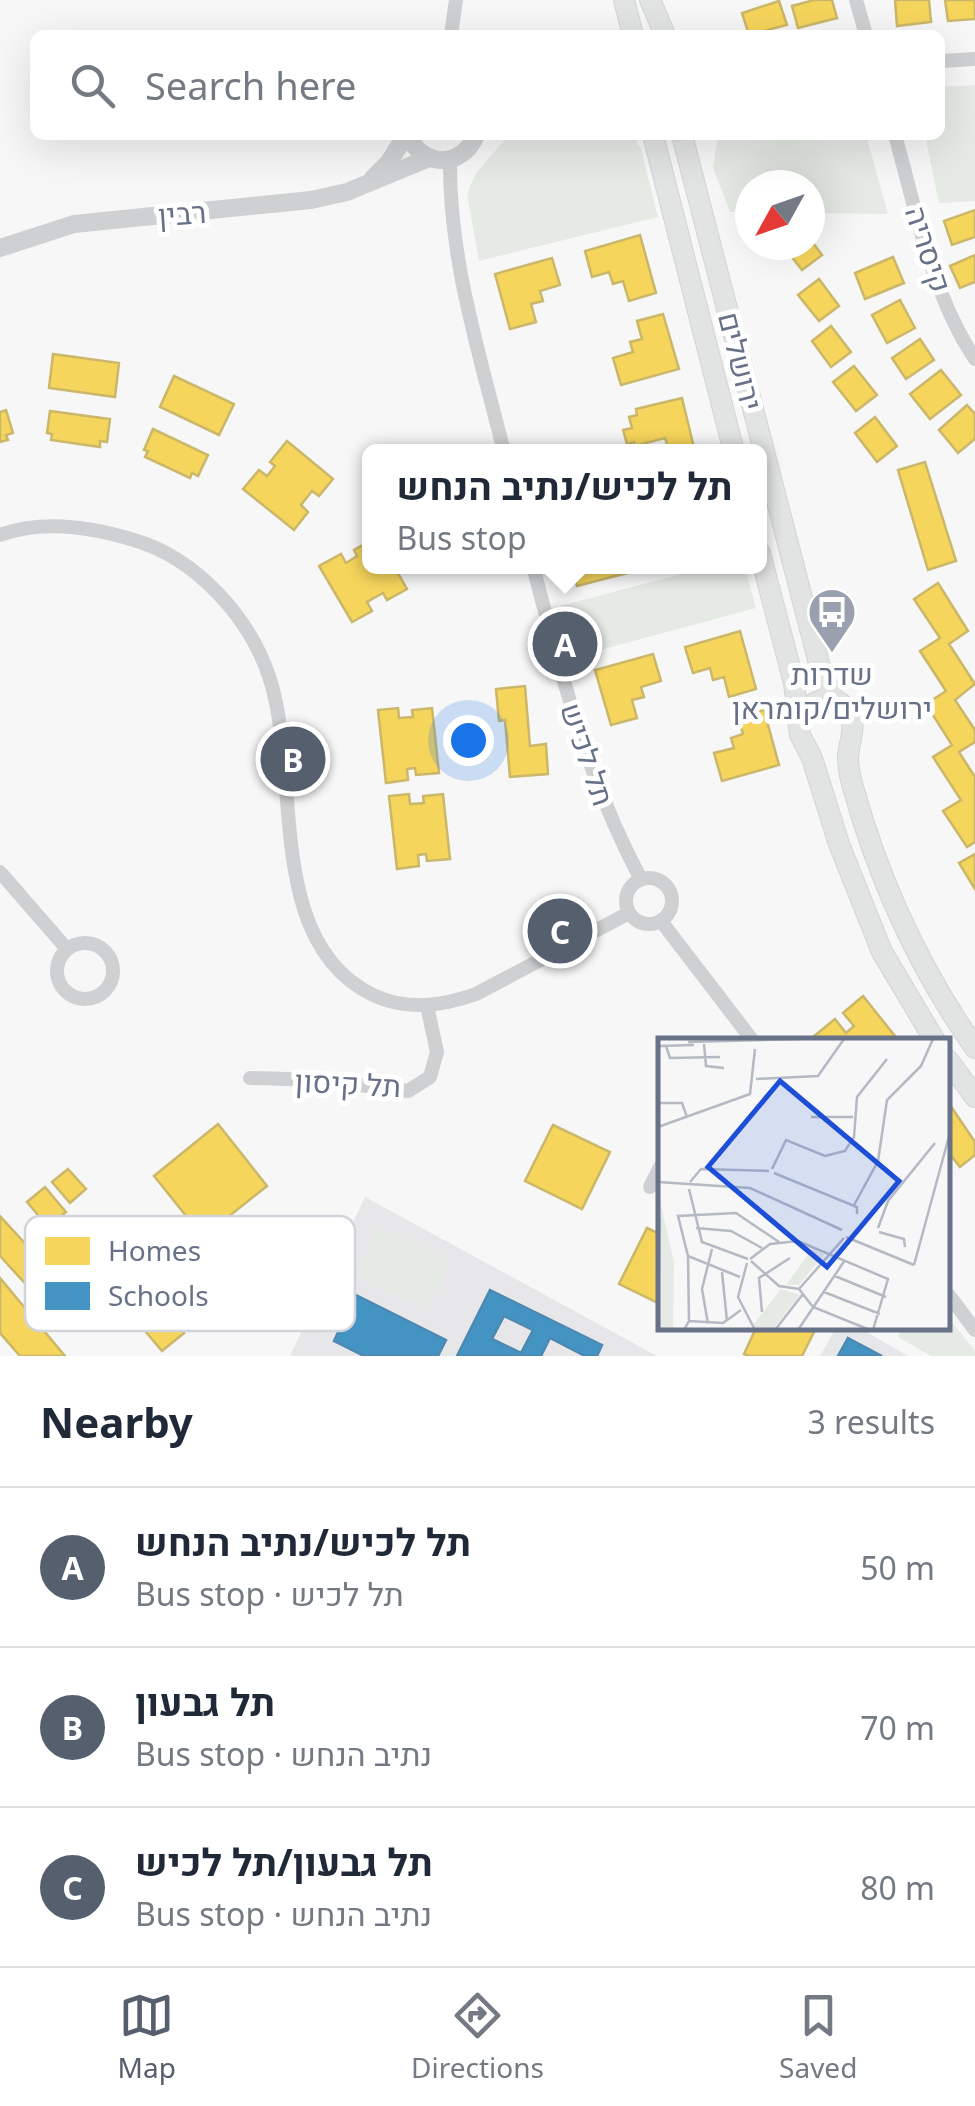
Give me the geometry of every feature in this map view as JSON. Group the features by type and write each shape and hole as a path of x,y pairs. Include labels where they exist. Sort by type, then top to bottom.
{"main road":[{"path":"624,0 632,30"},
{"path":"650,0 663,30"},
{"name":"ירושלים","path":"654,140 732,444"},
{"name":"ירושלים","path":"683,140 762,444"},
{"name":"ירושלים","path":"767,463 822,675 836,701"},
{"path":"765,574 800,717 800,735 819,778 839,844 882,952 932,1038"},
{"path":"800,717 812,703 826,699 836,701 850,714 853,729 849,773 866,835 908,940 975,1048"},
{"path":"804,743 820,753 830,753 850,738"},
{"path":"950,1063 975,1098"}],"street":[{"path":"452,30 456,0"},
{"path":"856,0 865,30"},
{"path":"945,62 975,60"},
{"path":"365,185 390,162 404,140"},
{"path":"410,140 428,158 450,160 465,152 474,140"},
{"name":"קיסריה","path":"896,140 938,285 962,340 975,359"},
{"name":"רבין","path":"0,248 74,224 297,202 365,185 428,158"},
{"path":"450,160 452,221 460,277 502,444"},
{"path":"0,534 52,526 98,529 142,542 182,564 218,594 248,631 268,676 280,728 300,901 322,952 358,988 403,1004 428,1006 476,994 629,912"},
{"name":"תל לכיש","path":"535,574 586,754 640,879"},
{"path":"0,872 66,949"},
{"path":"655,878 669,889 672,906 661,921 644,924 629,912 626,895 640,879 655,878"},
{"path":"661,921 751,1038"},
{"path":"88,942 107,952 114,973 104,993 82,999 63,989 56,968 66,949 88,942"},
{"name":"תל קיסון","path":"250,1078 319,1080 408,1091 430,1077 437,1052 428,1006"},
{"path":"650,1186 658,1172"},
{"path":"950,1297 975,1330"}],"shaded area":[{"path":"975,85 975,201 939,203 926,140 945,140 945,87"},
{"path":"505,140 636,140 658,217 479,261 467,194 476,173"},
{"path":"718,140 867,140 888,214 825,213 825,170 735,170 735,212 730,212 713,168"},
{"path":"681,574 747,574 756,608 574,657 560,606"},
{"path":"365,1197 657,1356 290,1356 302,1331 355,1331 355,1218"},
{"path":"378,1227 449,1259 427,1309 356,1276"},
{"path":"950,1320 975,1356 931,1356 898,1337 901,1331 950,1331"},
{"path":"834,1331 864,1331 908,1356 820,1356"}],"building: Homes":[{"path":"832,0 837,18 798,28 792,6"},
{"path":"895,0 929,0 931,22 897,26"},
{"path":"945,0 975,0 975,19 948,21"},
{"path":"779,1 787,25 747,30 742,13"},
{"path":"975,210 975,237 952,245 944,221"},
{"path":"640,235 656,293 629,301 623,281 613,284 609,272 592,277 585,251"},
{"path":"975,255 975,282 960,288 950,266"},
{"path":"893,257 904,283 865,299 855,273"},
{"path":"552,258 560,285 540,291 543,301 531,304 536,322 510,329 495,274"},
{"path":"794,260 815,260 802,270"},
{"path":"819,279 839,306 819,321 798,295"},
{"path":"900,300 915,328 887,343 872,315"},
{"path":"663,314 679,369 621,385 613,358 633,352 630,342 642,339 637,321"},
{"path":"831,326 851,352 831,367 812,341"},
{"path":"920,339 934,360 906,379 892,358"},
{"path":"53,354 119,363 115,397 49,388"},
{"path":"854,366 877,395 856,411 833,382"},
{"path":"941,370 961,395 930,419 910,394"},
{"path":"174,376 234,404 219,435 160,407"},
{"path":"682,398 693,444 667,444 665,438 627,444 623,430 632,428 629,417 637,415 636,409"},
{"path":"967,405 975,414 975,439 958,453 939,430"},
{"path":"6,410 13,433 0,442 0,412"},
{"path":"50,411 110,419 107,442 100,441 100,447 51,440 52,434 47,433"},
{"path":"875,417 897,446 877,462 855,433"},
{"path":"153,429 208,455 198,476 192,473 190,478 145,457"},
{"path":"287,441 333,479 319,496 312,491 301,505 308,512 294,530 243,489 259,470 267,476 275,466 270,462"},
{"path":"925,462 956,561 928,570 898,470"},
{"path":"362,546 362,574 399,574 407,589 387,600 383,593 367,602 372,611 352,622 319,566 341,554 346,563 357,556 354,550"},
{"path":"574,574 623,574 577,586"},
{"path":"938,583 968,631 949,644 975,684 955,700 975,730 975,742 959,752 975,777 975,842 967,847 943,811 961,800 933,757 952,745 926,704 946,691 920,651 940,638 914,599"},
{"path":"740,631 756,689 729,697 724,677 713,680 710,668 693,673 685,647"},
{"path":"653,654 661,681 641,687 644,697 632,700 637,718 611,725 595,670"},
{"path":"525,686 530,746 546,744 548,774 510,777 505,720 499,721 496,689"},
{"path":"398,708 399,718 413,717 412,710 432,708 439,773 416,775 415,768 407,769 408,780 386,783 378,710"},
{"path":"764,710 779,765 722,781 714,753 734,748 731,738 743,734 738,717"},
{"path":"409,794 410,804 424,803 423,796 443,794 450,859 427,861 426,854 418,855 419,866 397,869 389,796"},
{"path":"975,854 975,889 959,863"},
{"path":"863,996 897,1038 814,1038 835,1019 846,1033 854,1026 843,1013"},
{"path":"950,1105 975,1142 975,1155 960,1167 950,1154"},
{"path":"218,1124 267,1186 229,1216 186,1216 154,1176"},
{"path":"553,1125 610,1152 582,1209 525,1181"},
{"path":"68,1169 86,1189 70,1203 52,1182"},
{"path":"45,1187 66,1212 61,1216 39,1216 27,1202"},
{"path":"0,1216 25,1243 25,1283 0,1256"},
{"path":"647,1228 658,1233 658,1303 619,1284"},
{"path":"0,1278 25,1308 25,1331 44,1331 65,1356 20,1356 0,1333"},
{"path":"145,1331 182,1331 184,1333 162,1351"},
{"path":"755,1331 814,1331 802,1356 744,1354"}],"building: Schools":[{"path":"490,1290 602,1345 597,1356 585,1356 550,1338 541,1356 457,1356","holes":["504,1316 533,1330 521,1353 492,1339"]},
{"path":"355,1297 446,1340 438,1356 364,1356 334,1341 339,1331 355,1331"},
{"path":"848,1338 882,1356 838,1356"}],"place":[{"name":"תל לכיש/נתיב הנחש","path":"565,644"},
{"name":"שדרות ירושלים/קומראן","path":"832,654"},
{"name":"תל גבעון","path":"293,759"},
{"name":"תל גבעון/תל לכיש","path":"560,931"}]}
